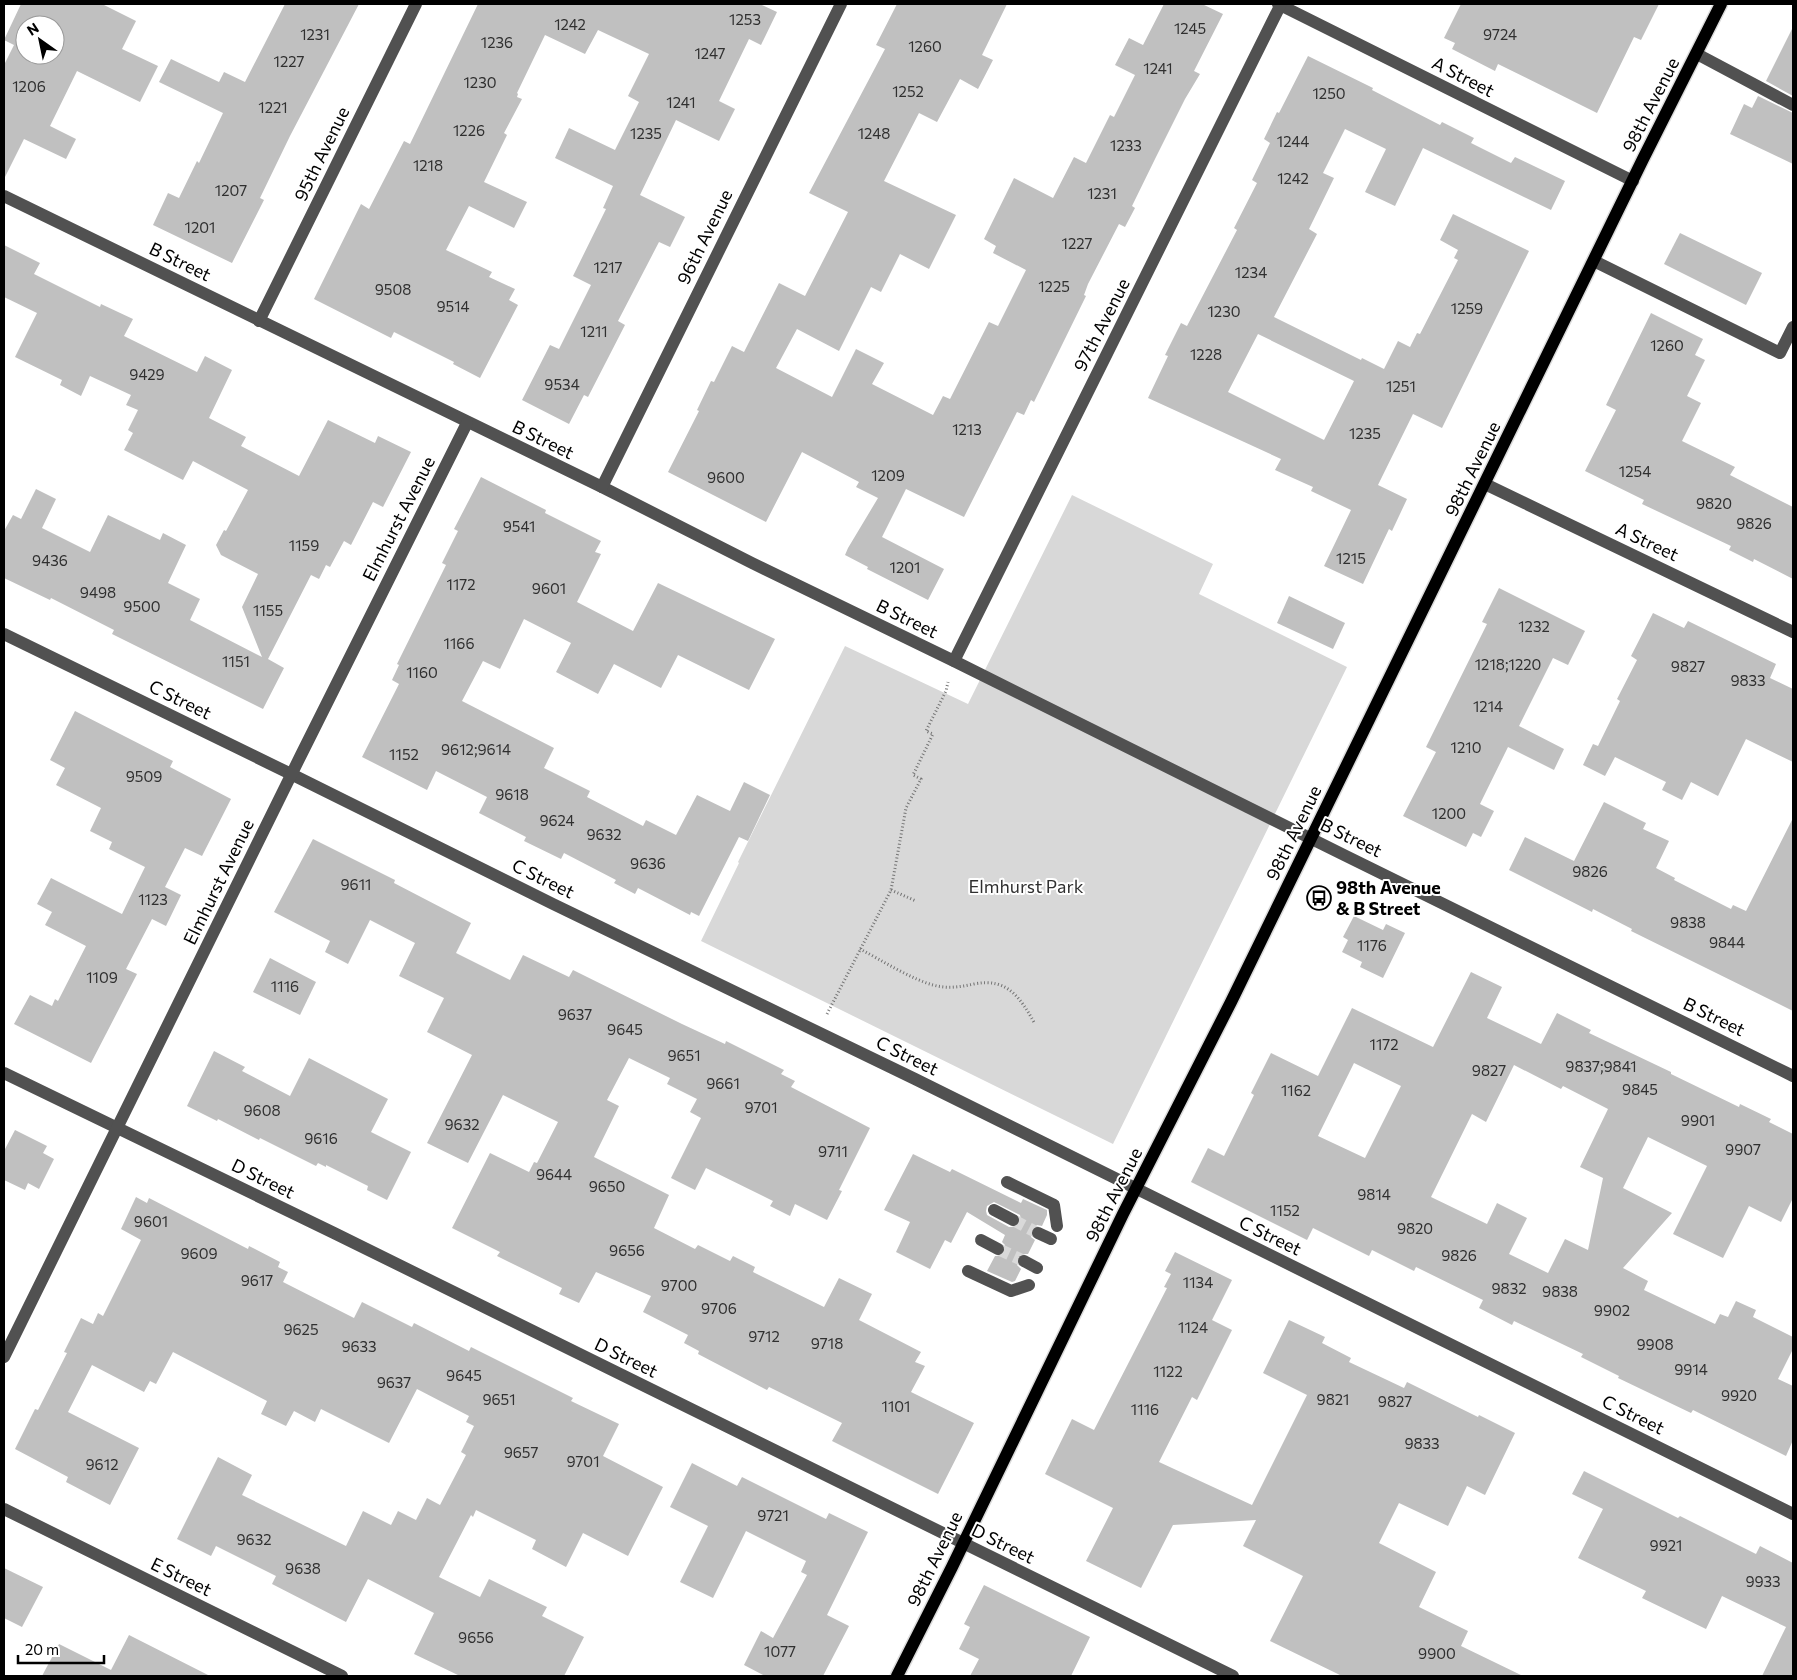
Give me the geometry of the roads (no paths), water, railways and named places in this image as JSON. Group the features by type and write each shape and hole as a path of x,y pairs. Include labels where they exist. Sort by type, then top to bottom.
{"main road":[{"name":"98th Avenue","path":"897,1676 1721,4"}],"street":[{"name":"95th Avenue","path":"259,321 416,4"},
{"name":"96th Avenue","path":"602,487 841,4"},
{"name":"A Street","path":"1280,4 1633,181"},
{"name":"97th Avenue","path":"954,661 1280,4"},
{"path":"1697,54 1793,105"},
{"name":"B Street","path":"4,196 467,423 602,487 752,563 1793,1076"},
{"path":"1594,261 1780,353 1793,327"},
{"name":"Elmhurst Avenue","path":"4,1357 116,1127 467,423"},
{"name":"A Street","path":"1485,484 1793,632"},
{"name":"C Street","path":"4,634 817,1032 1793,1514"},
{"name":"D Street","path":"4,1073 1233,1676"},
{"path":"1006,1182 1054,1205 1057,1226"},
{"path":"994,1210 1013,1220"},
{"path":"1038,1233 1051,1238"},
{"path":"981,1240 998,1249"},
{"path":"1024,1262 1037,1268"},
{"path":"968,1270 1011,1291 1029,1285"},
{"name":"E Street","path":"4,1509 342,1676"}],"tunnel":[{"path":"1013,1220 1038,1233"},
{"path":"998,1249 1024,1261"}],"place":[{"name":"98th Avenue & B Street","path":"1319,898"}],"park label":[{"name":"Elmhurst Park","path":"1026,887"}]}
